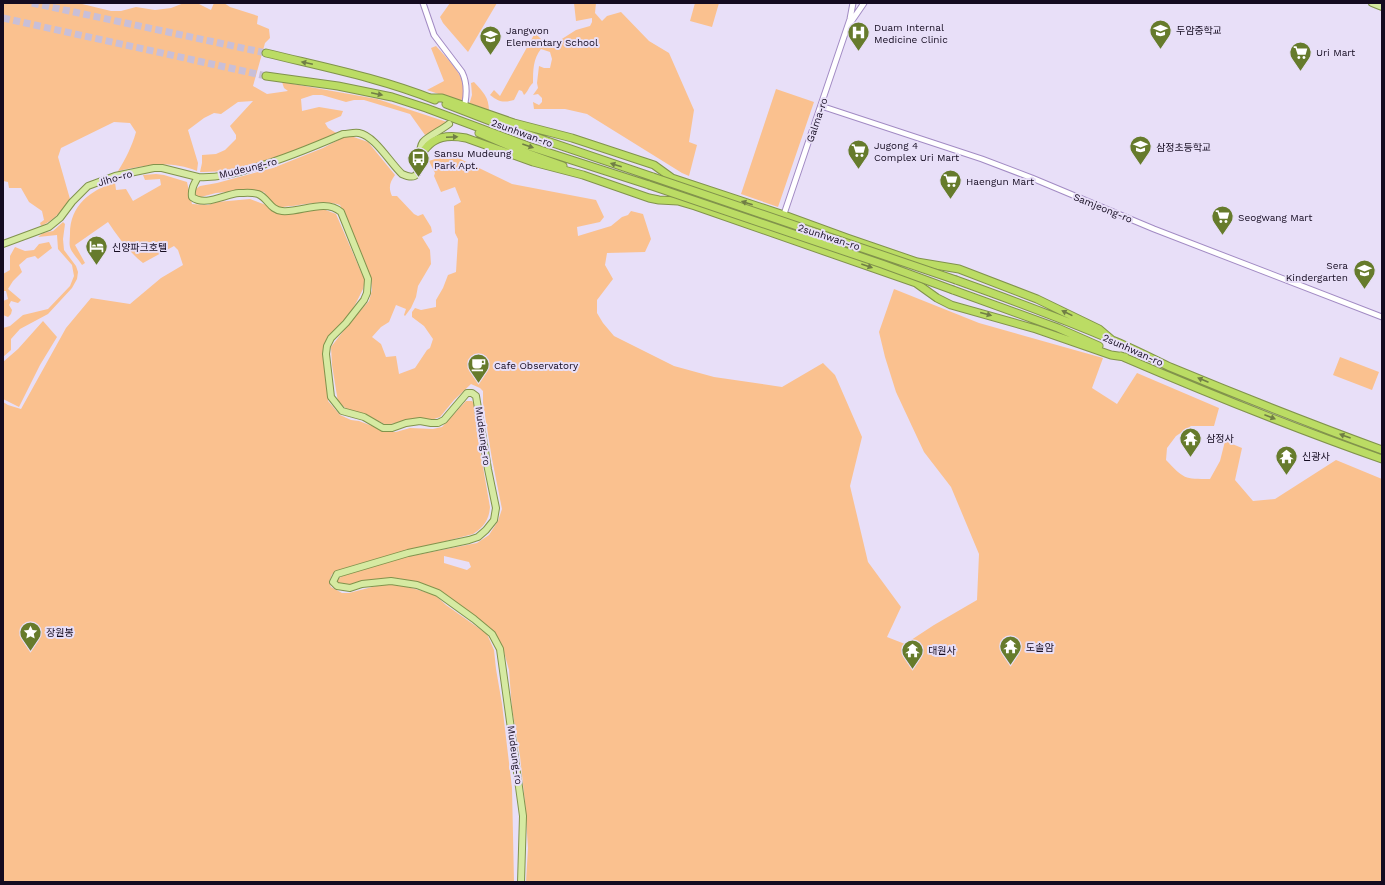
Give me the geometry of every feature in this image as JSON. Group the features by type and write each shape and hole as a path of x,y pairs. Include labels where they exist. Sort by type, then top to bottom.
{"highway":[{"name":"2sunhwan-ro","path":"266,53 345,71 430,98 503,126 1008,298 1112,340 1168,366 1239,395 1382,450"},
{"name":"2sunhwan-ro","path":"266,76 338,86 392,97 528,146 882,264 1058,328 1234,403 1382,459"},
{"path":"430,98 442,98 514,123 572,138 654,165 672,178 921,263"},
{"path":"446,116 467,128 583,175"},
{"path":"420,155 434,140 458,136 466,138 533,162 583,175 648,198 678,201 706,210 916,283 937,298 951,305 1016,323 1111,355 1124,357"},
{"path":"648,198 657,198 662,195 668,174"},
{"path":"667,201 688,198 890,260 959,269 1037,299 1099,329 1112,340"},
{"path":"706,210 736,212"},
{"path":"795,219 807,233 812,236"},
{"path":"823,240 847,238"},
{"path":"928,291 926,285 927,276 933,265"}],"main road":[{"path":"1372,3 1382,7"},
{"name":"Mudeung-ro","path":"449,124 425,140 420,148 419,170 416,176 410,178 398,171 370,138 362,134 353,133 343,134 287,158 242,172 207,178 198,177 193,184 191,192 192,197 199,201 237,193 256,193 262,196 272,208 278,211 289,211 318,206 336,208 340,212 368,279 367,293 364,300 346,323 331,338 327,346 326,354 331,397 342,411 364,417 383,428 392,428 406,423 420,421 431,423 444,420 467,393 472,393 476,396 496,508 494,520 478,537 408,554 337,574 333,582 337,586 350,588 362,584 381,581 392,581 417,585 438,593 492,634 500,649 523,816 521,882"},
{"name":"Jiho-ro","path":"3,244 49,227 60,218 72,202 88,186 115,176 154,168 168,168 198,177"}],"street":[{"path":"423,3 434,35 464,76 467,94 465,103"},
{"name":"Galma-ro","path":"777,235 848,26 853,3"},
{"path":"848,26 864,3"},
{"name":"Samjeong-ro","path":"821,106 1018,173 1154,229 1382,317"}],"shaded area":[{"path":"3,3 78,3 111,11 121,11 136,7 155,10 171,8 184,3 197,3 211,10 214,3 224,3 230,7 258,16 257,24 269,29 270,38 265,43 253,86 267,94 288,91 284,88 282,82 377,99 447,122 432,133 425,135 410,114 364,100 346,102 322,95 313,95 301,99 302,111 319,107 343,111 341,116 325,123 328,128 338,134 305,148 253,165 235,169 200,172 202,155 216,154 225,150 236,139 236,135 230,126 253,101 238,102 221,114 214,113 204,118 188,130 198,163 197,171 177,166 148,165 118,171 133,142 136,132 130,123 114,122 61,148 58,157 70,199 54,218 41,226 40,223 44,220 42,211 29,202 21,188 9,188 8,182 3,181"},
{"path":"450,3 497,3 468,52 443,23 440,17"},
{"path":"574,3 596,3 595,13 602,21 607,16 621,12 649,41 669,53 694,110 689,142 697,145 689,176 587,114 565,109 534,109 533,102 539,105 542,102 542,98 538,94 533,95 538,88 537,83 539,66 550,68 552,59 550,52 541,49 538,53 534,65 533,83 524,95 522,91 519,90 514,100 504,102 490,95 494,90 500,96 535,33 545,43 554,44 576,30 590,26 592,18 576,21"},
{"path":"695,3 719,3 712,27 690,21"},
{"path":"436,46 458,72 464,86 462,102 427,90 444,81 431,48"},
{"path":"474,82 487,98 489,111 469,105 472,95 471,83"},
{"path":"776,89 814,102 778,207 741,194"},
{"path":"348,135 368,142 395,175 390,185 392,196 397,196 414,214 418,216 423,214 431,227 432,232 422,237 430,250 431,264 418,286 416,297 411,308 405,316 406,309 396,305 389,322 381,327 372,337 381,344 386,357 396,356 399,374 415,368 430,348 433,339 424,326 412,317 412,312 415,308 421,310 436,307 436,300 448,275 456,272 458,239 455,233 454,206 461,202 455,187 441,192 434,176 435,173 429,161 450,154 512,184 596,200 604,217 600,222 577,227 578,236 611,226 622,217 628,215 631,211 643,214 651,239 645,252 607,253 605,265 613,279 597,300 597,313 614,336 674,366 714,377 782,387 823,363 835,375 862,437 850,486 868,562 901,607 887,637 905,644 977,600 979,554 951,487 924,452 896,392 879,332 894,289 979,323 1103,358 1092,388 1117,404 1137,373 1219,408 1214,426 1191,426 1176,436 1167,448 1166,460 1185,477 1210,479 1220,461 1225,441 1242,448 1235,480 1253,501 1275,499 1336,460 1382,479 1382,882 526,882 528,848 525,803 520,756 512,709 509,670 502,645 494,633 472,614 440,592 418,583 397,578 363,582 350,586 337,583 337,580 342,576 396,559 477,543 489,535 498,521 502,509 492,459 483,403 483,391 471,384 454,400 440,417 434,419 415,419 386,425 367,415 348,410 338,402 332,365 331,347 369,301 372,290 371,277 364,264 340,205 324,202 274,207 264,192 248,190 216,193 197,198 195,193 196,189 200,186 273,168 323,148","holes":["444,556 469,562 471,567 467,570 444,563"]},
{"path":"156,174 187,182 192,204 208,205 217,202 250,199 266,205 276,212 323,209 336,214 365,281 363,289 347,318 327,338 324,349 328,401 340,415 388,432 396,432 410,428 433,429 442,427 466,401 472,401 474,404 477,433 490,507 487,519 483,526 473,534 355,565 332,574 329,582 331,587 342,593 349,593 380,585 400,585 435,595 446,605 487,634 494,650 512,788 514,882 3,882 3,402 21,409 66,328 91,298 130,304 161,278 183,265 178,250 174,246 143,263 124,244 108,222 75,245 85,263 82,265 70,247 71,224 78,207 83,200 97,190 115,182 116,190 126,189 133,201 161,185 160,179 145,180 143,175"},
{"path":"63,222 65,224 63,239 64,250 76,266 78,272 77,279 72,288 48,314 20,329 11,339 11,350 3,357 3,328 10,326 23,315 48,309 70,286 74,276 72,265 58,249 57,235 38,237 43,233 53,231"},
{"path":"49,242 52,248 38,259 35,256 27,258 19,265 22,272 13,281 8,289 21,300 18,303 11,301 9,305 12,310 11,314 8,317 3,315 3,301 8,299 6,291 3,291 3,274 10,270 10,256 15,247 25,251 34,250 39,244"},
{"path":"43,321 57,337 40,365 19,407 3,399 3,362 18,349"},
{"path":"1340,357 1379,372 1372,390 1333,375"}],"tunnel":[{"path":"32,3 266,53"},
{"path":"3,18 266,76"}],"place":[{"name":"두암중학교","path":"1160,50"},
{"name":"Duam Internal Medicine Clinic","path":"858,52"},
{"name":"Jangwon Elementary School","path":"491,56"},
{"name":"Uri Mart","path":"1300,72"},
{"name":"삼정초등학교","path":"1140,166"},
{"name":"Jugong 4 Complex Uri Mart","path":"859,170"},
{"name":"Sansu Mudeung Park Apt.","path":"419,178"},
{"name":"Haengun Mart","path":"951,200"},
{"name":"Seogwang Mart","path":"1222,236"},
{"name":"신양파크호텔","path":"97,266"},
{"name":"Sera Kindergarten","path":"1364,290"},
{"name":"Cafe Observatory","path":"479,384"},
{"name":"삼정사","path":"1190,458"},
{"name":"신광사","path":"1286,476"},
{"name":"장원봉","path":"30,652"},
{"name":"도솔암","path":"1010,666"},
{"name":"대원사","path":"912,670"}]}
